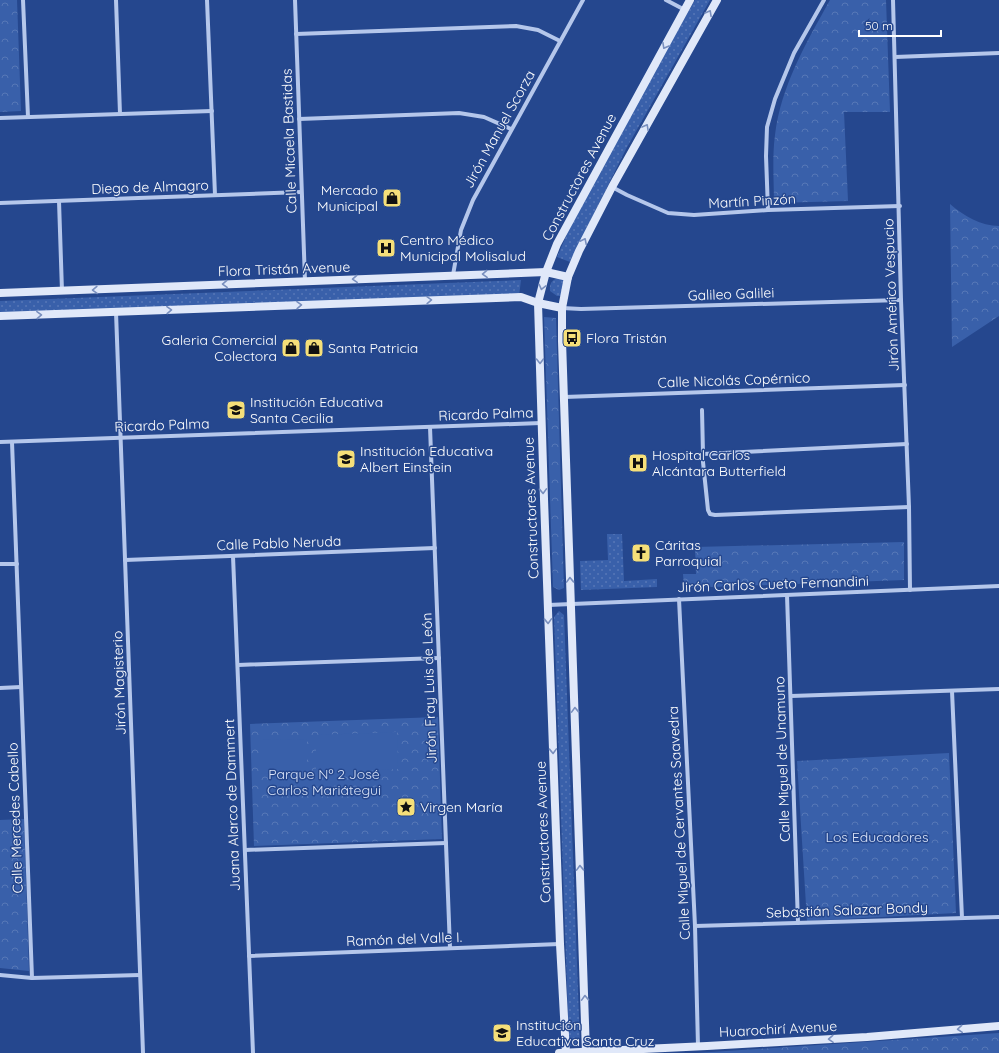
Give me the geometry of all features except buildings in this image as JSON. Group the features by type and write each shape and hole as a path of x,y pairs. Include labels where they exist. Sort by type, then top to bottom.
{"street":[{"path":"23,0 28,117"},
{"path":"116,0 120,114"},
{"path":"207,0 215,195"},
{"name":"Calle Micaela Bastidas","path":"294,0 305,281"},
{"name":"Jirón Manuel Scorza","path":"453,275 461,230 473,200 582,0"},
{"path":"666,0 685,10"},
{"name":"Constructores Avenue","path":"564,1053 538,303 546,272 557,244 690,0"},
{"path":"586,1052 562,308 568,277 579,251 612,187 717,0"},
{"path":"768,210 766,156 767,127 775,99 794,53 824,0"},
{"name":"Jirón Américo Vespucio","path":"893,0 900,206 901,300 909,507 910,590"},
{"path":"296,34 516,26 538,30 560,41"},
{"path":"895,57 999,53"},
{"path":"0,118 212,110"},
{"path":"299,119 459,113 484,116 511,129"},
{"name":"Martín Pinzón","path":"612,187 668,212 694,215 768,210 900,206"},
{"name":"Diego de Almagro","path":"0,203 301,192"},
{"path":"59,201 62,291"},
{"name":"Flora Tristán Avenue","path":"0,293 546,272 568,277"},
{"path":"0,316 521,297 538,303 562,308"},
{"name":"Galileo Galilei","path":"562,308 582,309 901,300"},
{"name":"Jirón Magisterio","path":"116,312 143,1053"},
{"name":"Calle Nicolás Copérnico","path":"564,397 905,385"},
{"path":"702,410 703,454 708,510 710,514 909,507"},
{"name":"Ricardo Palma","path":"0,442 541,422"},
{"name":"Jirón Fray Luis de León","path":"430,427 450,948"},
{"name":"Calle Mercedes Cabello","path":"12,442 32,978"},
{"path":"703,454 907,444"},
{"name":"Calle Pablo Neruda","path":"125,560 435,548"},
{"name":"Juana Alarco de Dammert","path":"234,556 253,1053"},
{"path":"0,564 17,564"},
{"name":"Jirón Carlos Cueto Fernandini","path":"548,605 999,586"},
{"name":"Calle Miguel de Unamuno","path":"786,595 791,696 798,923"},
{"name":"Calle Miguel de Cervantes Saavedra","path":"679,599 695,926 698,1046"},
{"path":"238,665 439,658"},
{"path":"0,688 21,687"},
{"path":"791,696 999,689"},
{"path":"952,691 962,918"},
{"path":"245,850 446,843"},
{"name":"Sebastián Salazar Bondy","path":"695,926 999,916"},
{"name":"Ramón del Valle I.","path":"249,956 560,944"},
{"path":"0,974 32,978 140,975"},
{"name":"Huarochirí Avenue","path":"564,1053 867,1037 999,1026"}],"green space":[{"path":"0,0 17,0 21,111 0,112"},
{"path":"695,0 710,0 626,149 570,262 557,257 575,216 653,73"},
{"path":"830,0 886,0 890,112 844,112 848,201 774,203 773,160 778,117 796,65"},
{"path":"950,204 973,220 992,226 999,226 999,316 952,347"},
{"path":"559,278 565,281 563,296 557,296 550,291 550,286 554,279"},
{"path":"521,280 519,296 0,314 0,301"},
{"path":"544,317 556,318 564,588 559,590 553,587"},
{"path":"607,534 622,534 624,581 657,579 657,587 581,590 580,561 608,560"},
{"path":"904,542 904,580 684,588 683,574 696,574 695,547"},
{"path":"559,611 564,615 580,1044 571,1046 569,1044 554,617"},
{"name":"Parque Nº 2 José Carlos Mariátegui","path":"438,717 442,839 254,846 250,724"},
{"path":"397,732 398,769 316,773 316,735"},
{"path":"307,739 307,773 261,774 261,740"},
{"name":"Los Educadores","path":"949,753 956,913 807,921 797,761"},
{"path":"24,819 29,971 0,968 0,820"},
{"path":"999,1033 999,1053 696,1053"}],"place":[{"name":"Mercado Municipal","path":"392,198"},
{"name":"Centro Médico Municipal Molisalud","path":"386,248"},
{"name":"Flora Tristán","path":"572,338"},
{"name":"Galeria Comercial Colectora","path":"291,348"},
{"name":"Santa Patricia","path":"314,348"},
{"name":"Institución Educativa Santa Cecilia","path":"236,410"},
{"name":"Institución Educativa Albert Einstein","path":"346,459"},
{"name":"Hospital Carlos Alcántara Butterfield","path":"638,463"},
{"name":"Cáritas Parroquial","path":"641,553"},
{"name":"Virgen María","path":"406,807"},
{"name":"Institución Educativa Santa Cruz","path":"502,1033"}]}
